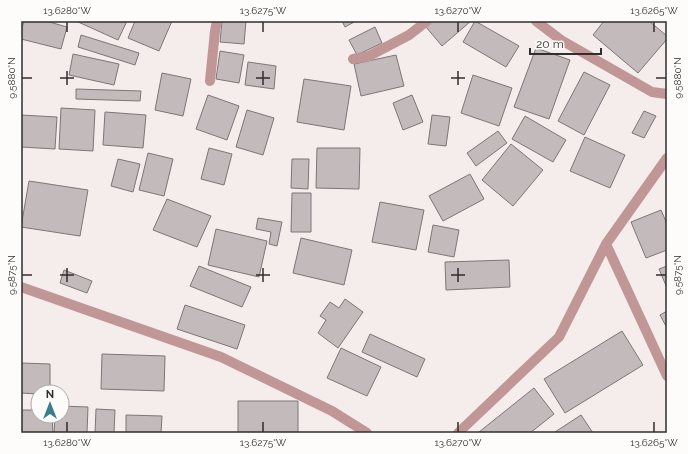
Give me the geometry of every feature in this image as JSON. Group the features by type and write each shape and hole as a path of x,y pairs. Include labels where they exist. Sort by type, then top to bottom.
{"street":[{"path":"210,81 217,21"},
{"path":"353,59 369,56 409,34 427,21"},
{"path":"536,21 561,40 652,92 667,94"},
{"path":"458,433 559,337 606,244 667,158"},
{"path":"606,244 667,376"},
{"path":"21,287 221,357 332,411 367,433"}],"building":[{"path":"24,21 46,21 67,27 61,49 21,39"},
{"path":"76,21 127,21 118,40"},
{"path":"135,21 172,21 159,51 128,38"},
{"path":"222,21 246,21 244,44 220,42"},
{"path":"342,21 356,21 345,27"},
{"path":"433,21 471,21 442,46 426,27"},
{"path":"475,21 519,46 506,67 463,42"},
{"path":"604,21 649,21 667,36 667,39 638,73 593,35"},
{"path":"375,27 382,43 357,55 349,40"},
{"path":"81,35 139,53 135,65 78,47"},
{"path":"536,48 570,60 549,119 514,107"},
{"path":"220,51 244,55 239,83 216,79"},
{"path":"73,54 119,64 114,85 69,75"},
{"path":"396,55 404,86 361,96 354,64"},
{"path":"248,62 276,66 274,89 245,85"},
{"path":"584,72 610,85 584,135 558,121"},
{"path":"162,73 191,79 183,116 155,110"},
{"path":"473,75 512,88 499,126 461,113"},
{"path":"304,79 351,86 344,130 297,122"},
{"path":"76,89 141,91 140,101 76,99"},
{"path":"208,95 239,106 227,140 196,129"},
{"path":"412,95 423,122 403,130 393,103"},
{"path":"61,108 95,110 93,151 59,149"},
{"path":"247,110 274,118 263,155 236,147"},
{"path":"644,111 656,116 644,138 632,133"},
{"path":"105,112 146,115 143,148 103,145"},
{"path":"21,115 57,117 55,149 21,147"},
{"path":"432,115 450,117 446,146 428,144"},
{"path":"525,116 566,140 553,162 512,139"},
{"path":"498,131 507,143 476,166 467,153"},
{"path":"585,137 625,155 610,188 570,171"},
{"path":"511,144 543,170 513,206 482,180"},
{"path":"209,148 232,154 224,185 201,179"},
{"path":"317,148 360,148 359,189 316,188"},
{"path":"148,153 173,159 164,196 139,190"},
{"path":"118,159 140,164 133,192 111,186"},
{"path":"292,159 309,159 308,189 291,188"},
{"path":"470,174 484,199 443,221 429,196"},
{"path":"29,181 88,190 80,236 21,227"},
{"path":"292,193 311,193 311,232 291,232"},
{"path":"167,199 211,216 197,247 153,230"},
{"path":"380,202 424,210 416,250 372,242"},
{"path":"661,210 667,224 667,250 646,258 631,222"},
{"path":"258,218 282,222 277,246 269,244 271,232 256,229"},
{"path":"433,225 459,230 454,257 428,252"},
{"path":"216,229 267,241 259,277 208,265"},
{"path":"301,238 352,250 344,285 293,273"},
{"path":"509,260 510,287 446,290 445,262"},
{"path":"199,266 251,287 242,307 190,286"},
{"path":"667,266 667,288 659,269"},
{"path":"64,270 92,281 87,293 60,283"},
{"path":"345,299 363,312 338,348 318,333 326,320 320,316 330,302 339,308"},
{"path":"185,305 245,325 237,349 177,329"},
{"path":"667,311 667,328 660,315"},
{"path":"622,331 643,365 565,413 544,379"},
{"path":"370,334 425,359 417,377 362,352"},
{"path":"341,348 381,367 367,396 327,378"},
{"path":"102,354 165,356 164,391 101,389"},
{"path":"21,363 50,364 50,384 30,384 30,394 21,393"},
{"path":"534,388 554,414 530,433 479,433 479,432"},
{"path":"238,401 298,401 298,433 238,433"},
{"path":"70,406 88,407 87,433 54,433 55,424 70,424"},
{"path":"96,409 115,410 114,433 95,433"},
{"path":"21,410 30,410 30,424 52,424 53,433 21,433"},
{"path":"126,415 162,416 161,433 126,433"},
{"path":"581,415 593,433 555,432"}]}
